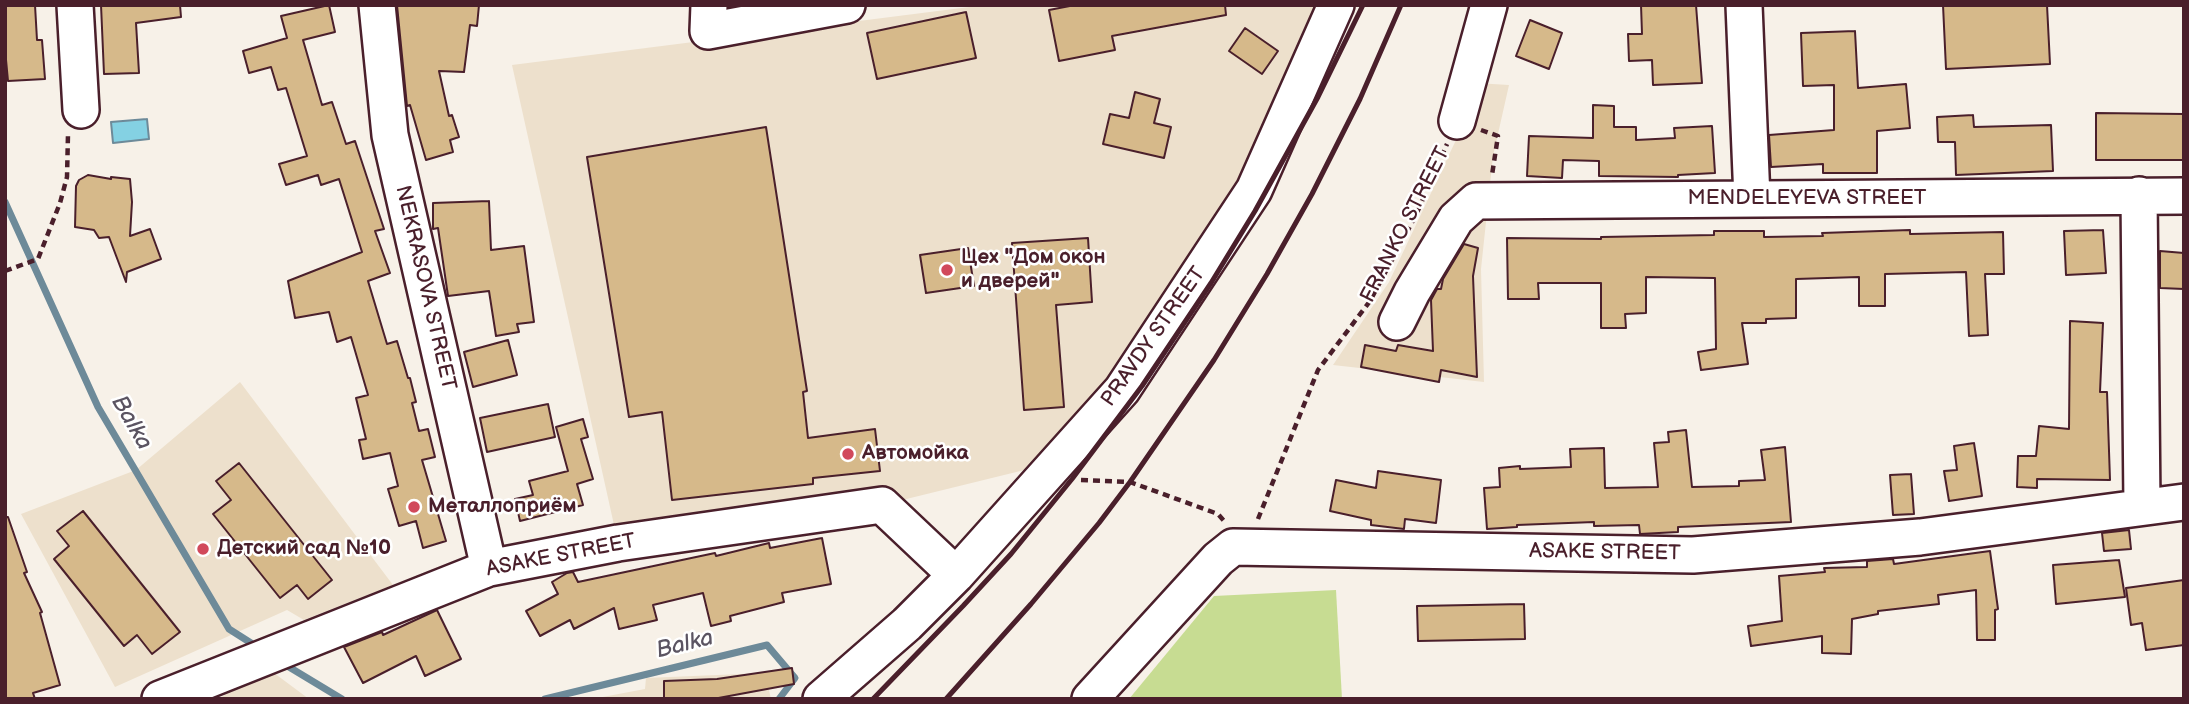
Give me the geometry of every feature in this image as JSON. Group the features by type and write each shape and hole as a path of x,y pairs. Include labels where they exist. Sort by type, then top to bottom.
{"street":[{"path":"75,5 75,121"},
{"name":"NEKRASOVA STREET","path":"377,5 390,135 489,568"},
{"path":"708,18 847,5"},
{"name":"PRAVDY STREET","path":"821,699 907,624 956,575 1122,390 1254,190 1336,5"},
{"name":"FRANKO STREET","path":"1457,121 1489,5"},
{"path":"1744,5 1752,199"},
{"path":"2139,195 2142,507"},
{"name":"MENDELEYEVA STREET","path":"1482,200 2184,196"},
{"path":"1397,322 1456,219 1482,200"},
{"name":"ASAKE STREET","path":"1090,699 1218,559 1233,547 1693,555 1920,537 2184,502"},
{"name":"ASAKE STREET","path":"160,699 220,688 489,568 618,543 882,505 956,575"}],"path":[{"path":"5,271 38,258 60,203 67,177 75,121"},
{"path":"1457,121 1498,136 1482,200"},
{"name":"FRANKO STREET","path":"1247,547 1318,370 1370,301 1416,215 1457,121"},
{"path":"1044,478 1130,482 1219,514"}],"shaded area":[{"path":"985,5 1336,5 1254,190 1057,462 882,505 618,543 512,65"},
{"path":"1476,83 1509,85 1493,156 1481,269 1484,382 1333,365 1389,282 1464,123"},
{"name":"Детский сад №10","path":"240,382 393,585 304,620 287,610 115,687 21,514 136,470"},
{"path":"266,667 309,699 219,699"},
{"path":"765,673 771,699 592,699 645,689 646,678"}],"green space":[{"path":"1336,590 1342,699 1129,699 1214,596"}],"water":[{"path":"147,119 149,139 113,143 111,122"}],"building":[{"path":"5,5 35,5 37,40 42,40 45,79 8,81"},
{"path":"101,5 180,5 181,17 136,23 139,73 104,74"},
{"path":"329,5 335,32 303,40 322,105 332,102 346,144 355,141 384,229 375,231 390,273 368,281 387,344 397,341 410,378 416,402 412,403 419,431 428,429 435,457 422,460 446,541 423,548 416,521 399,526 388,489 398,486 390,453 363,459 359,440 366,439 356,398 368,395 351,337 337,342 329,312 295,318 288,281 362,252 339,179 321,185 318,175 286,185 279,164 307,156 286,88 278,90 271,67 249,73 243,51 287,38 281,16"},
{"path":"397,5 479,5 477,26 470,25 464,72 439,71 449,116 452,115 459,137 450,140 453,152 426,160 410,105 407,106"},
{"path":"1075,5 1225,5 1226,15 1112,36 1115,50 1059,61 1049,10"},
{"path":"1641,5 1696,5 1702,83 1653,85 1652,60 1629,61 1628,34 1642,34"},
{"path":"1943,5 2047,5 2050,64 1946,69"},
{"path":"966,12 976,58 877,79 867,33"},
{"path":"1530,20 1562,33 1549,69 1516,56"},
{"path":"1245,28 1278,51 1262,74 1229,51"},
{"path":"1855,31 1858,88 1906,84 1910,128 1877,131 1877,173 1823,173 1823,164 1771,167 1769,135 1834,130 1834,85 1803,86 1801,33"},
{"path":"1135,92 1160,99 1154,123 1171,127 1164,158 1103,144 1110,114 1129,118"},
{"path":"1593,105 1614,106 1614,127 1636,127 1636,140 1675,138 1674,128 1712,126 1715,173 1678,177 1599,176 1599,161 1563,160 1562,178 1527,176 1529,136 1593,138"},
{"path":"2096,113 2184,114 2184,160 2096,160"},
{"path":"1973,115 1974,127 2051,125 2053,171 1956,175 1955,142 1938,142 1937,117"},
{"path":"766,127 807,391 803,392 808,438 875,429 880,471 813,478 813,484 672,500 662,412 629,417 587,157"},
{"path":"88,175 130,179 130,236 150,229 161,259 127,272 126,282 109,237 99,238 94,230 75,227 76,186 79,180"},
{"path":"489,201 491,250 524,246 534,322 517,324 519,332 496,336 489,291 448,296 438,228 433,229 433,203"},
{"path":"1910,230 1910,234 2003,232 2004,274 1985,274 1988,335 1969,336 1966,272 1885,274 1885,306 1859,306 1859,277 1796,279 1796,318 1766,319 1766,323 1742,323 1748,364 1701,370 1698,352 1716,349 1715,278 1646,277 1646,313 1625,314 1626,328 1601,328 1601,283 1538,283 1539,299 1508,299 1507,238 1601,239 1714,235 1714,231 1764,231 1764,237 1823,236 1822,233"},
{"path":"2103,230 2106,273 2066,275 2064,231"},
{"path":"1088,238 1092,302 1056,305 1064,407 1024,410 1012,243"},
{"path":"1464,244 1478,248 1473,276 1477,377 1441,370 1439,382 1361,367 1365,345 1396,351 1398,345 1433,351 1431,300 1437,289 1441,289 1443,279"},
{"name":"Цех \"Дом окон и дверей\"","path":"968,248 974,286 926,293 920,255"},
{"path":"2160,251 2184,253 2184,289 2160,288"},
{"path":"2070,321 2103,323 2100,392 2107,392 2110,480 2037,479 2037,488 2017,487 2018,456 2036,456 2039,426 2069,429"},
{"path":"508,340 517,375 473,387 464,352"},
{"path":"548,404 555,437 487,452 480,418"},
{"path":"583,419 588,437 581,439 593,479 577,484 583,505 520,521 515,499 533,495 529,481 568,471 556,427"},
{"path":"1686,430 1692,487 1739,486 1739,481 1765,480 1761,450 1785,447 1791,522 1678,527 1678,532 1640,534 1639,525 1594,526 1594,522 1487,529 1484,488 1500,487 1499,468 1571,467 1570,449 1604,448 1605,488 1658,487 1654,443 1669,442 1668,432"},
{"path":"1974,443 1982,496 1949,501 1944,471 1957,470 1954,446"},
{"path":"239,463 332,580 308,599 297,585 280,598 213,514 231,500 216,481"},
{"path":"1378,471 1441,480 1436,523 1405,519 1404,529 1371,525 1371,520 1330,511 1336,480 1376,488"},
{"path":"1911,474 1914,514 1893,515 1890,475"},
{"path":"83,511 180,632 152,654 137,635 124,646 54,559 69,546 57,531"},
{"path":"5,517 8,517 27,572 24,573 42,612 40,613 60,685 33,693 35,699 5,699"},
{"path":"2129,530 2131,549 2104,551 2102,533"},
{"path":"822,538 831,584 782,593 784,602 730,616 731,621 711,626 703,593 653,605 657,620 619,629 614,608 574,629 570,620 540,636 526,611 558,594 552,582 567,573 573,572 578,582 715,553 716,556 769,543 770,548"},
{"path":"1990,551 1998,609 1995,610 1995,640 1977,640 1976,590 1938,595 1939,604 1878,611 1878,614 1852,619 1851,654 1822,653 1822,636 1751,646 1748,626 1782,621 1779,576 1825,572 1824,568 1867,567 1867,561 1893,559 1894,564"},
{"path":"2119,560 2125,597 2056,604 2053,565"},
{"path":"2184,580 2184,645 2146,650 2142,623 2131,625 2126,588"},
{"path":"1524,604 1525,639 1418,641 1417,606"},
{"path":"437,610 461,659 425,676 416,656 363,683 344,647 382,632 383,635"},
{"path":"792,668 794,684 713,699 664,699 664,681 717,679"}],"waterway":[{"name":"Balka","path":"5,202 98,407 229,629 251,643"},
{"name":"Balka","path":"545,699 767,645 795,678 779,699"},
{"name":"Balka","path":"289,667 342,699"}],"railway":[{"path":"873,699 1011,554 1142,386 1255,211 1318,97 1363,5"},
{"path":"946,699 1099,523 1214,360 1312,194 1360,99 1401,5"}],"place":[{"name":"Цех \"Дом окон и дверей\"","path":"947,270"},
{"name":"Автомойка","path":"848,454"},
{"name":"Металлоприём","path":"414,507"},
{"name":"Детский сад №10","path":"203,549"}]}
